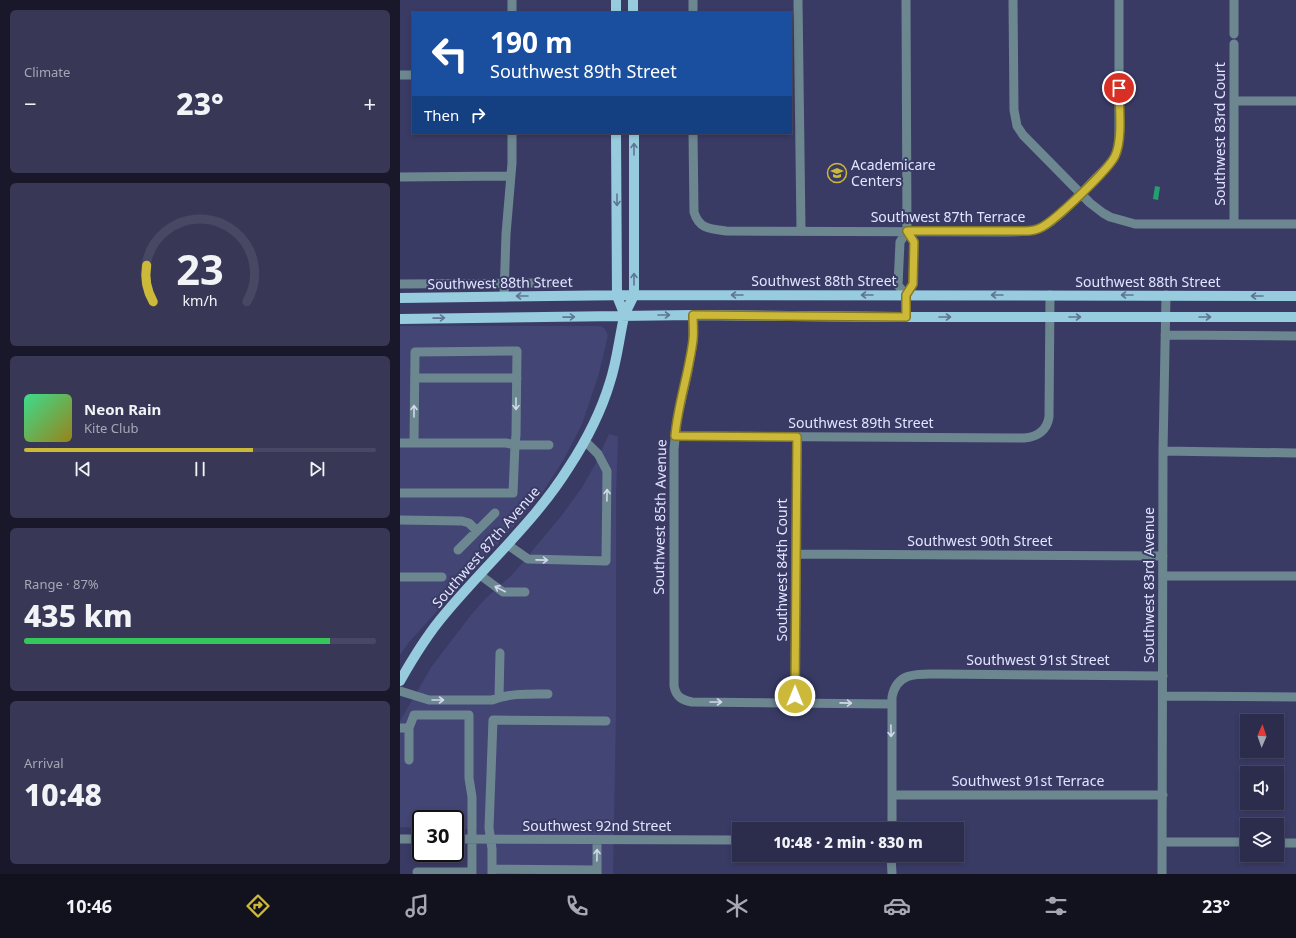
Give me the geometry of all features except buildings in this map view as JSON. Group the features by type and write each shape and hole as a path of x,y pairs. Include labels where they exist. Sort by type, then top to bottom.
{"main road":[{"path":"616,0 616,12"},
{"path":"633,0 633,12"},
{"name":"Southwest 87th Avenue","path":"616,134 617,296 624,316"},
{"name":"Southwest 87th Avenue","path":"400,680 421,646 443,616 508,545 549,497 585,441 602,405 616,361 624,316 634,295 634,134"},
{"name":"Southwest 88th Street","path":"400,298 634,295 1296,296"},
{"path":"400,319 693,315 906,317 1296,317"}],"street":[{"path":"512,0 512,12"},
{"path":"693,0 693,12"},
{"path":"798,0 800,230"},
{"path":"906,0 907,231 914,242 913,284 906,295 906,317"},
{"path":"1012,0 1014,110 1017,126 1031,144 1081,194 1103,213 1118,220 1130,223 1296,224"},
{"name":"Southwest 87th Terrace","path":"693,134 693,207 695,217 699,223 703,227 709,229 726,231 800,230 1019,232 1034,230 1050,222 1081,194 1115,157 1118,143 1119,0"},
{"path":"1234,0 1234,34"},
{"name":"Southwest 83rd Court","path":"1234,44 1234,224"},
{"path":"400,75 412,75"},
{"path":"1234,101 1296,101"},
{"path":"504,297 512,134"},
{"path":"400,177 511,176"},
{"path":"906,295 898,285 900,242 907,231"},
{"name":"Southwest 88th Street","path":"400,284 550,284"},
{"path":"1050,295 1050,317"},
{"name":"Southwest 83rd Avenue","path":"1162,874 1164,696 1163,452 1166,296"},
{"name":"Southwest 85th Avenue","path":"693,315 693,342 678,412 675,436 674,690 678,697 692,702 795,703"},
{"name":"Southwest 89th Street","path":"675,436 1024,438 1035,436 1040,434 1048,424 1050,317"},
{"path":"1165,335 1296,336"},
{"path":"400,493 514,493 517,352 415,352 414,443"},
{"path":"415,378 517,378"},
{"name":"Southwest 84th Court","path":"795,703 797,437"},
{"path":"508,545 528,560 606,561 607,471 598,454 585,441"},
{"path":"400,443 506,443 515,445 549,445"},
{"path":"1163,452 1296,453"},
{"path":"458,550 495,513"},
{"path":"400,520 462,521 469,523 476,531"},
{"name":"Southwest 90th Street","path":"796,554 1163,556"},
{"path":"480,575 503,592 525,592"},
{"path":"1163,576 1296,576"},
{"path":"400,577 442,577"},
{"path":"500,653 500,697"},
{"name":"Southwest 91st Street","path":"891,704 893,690 896,684 907,676 913,674 1163,676"},
{"path":"400,691 429,700 492,700 500,697 524,694 548,694"},
{"path":"1164,696 1296,697"},
{"path":"795,703 891,704 892,822"},
{"path":"409,760 405,728 414,716 469,715 469,778 472,797 472,873 417,872"},
{"path":"597,840 597,872 492,872 491,839 489,828 493,720 606,721"},
{"name":"Southwest 91st Terrace","path":"892,795 1163,795"},
{"path":"400,839 412,839"},
{"name":"Southwest 92nd Street","path":"464,839 732,840"},
{"path":"1163,842 1240,842"},
{"path":"1284,843 1296,843"},
{"path":"892,862 892,874"}],"shaded area":[{"path":"1155,186 1160,187 1158,200 1153,199"},
{"path":"400,326 600,326 604,328 608,335 599,373 582,424 564,459 544,490 524,515 409,642 400,655"},
{"path":"609,434 618,436 616,495 616,709 613,874 477,874 477,829 464,829 464,810 412,810 412,828 400,827 400,721 432,666 471,615 486,598 513,574 562,515 581,489 596,463"}],"place":[{"name":"Academicare Centers","path":"837,173"}],"route":[{"path":"795,696 797,437 675,436 678,412 688,371 694,336 693,315 906,317 906,295 913,284 914,242 907,231 1025,231 1040,228 1050,222 1081,194 1115,157 1119,137 1119,88"}]}
